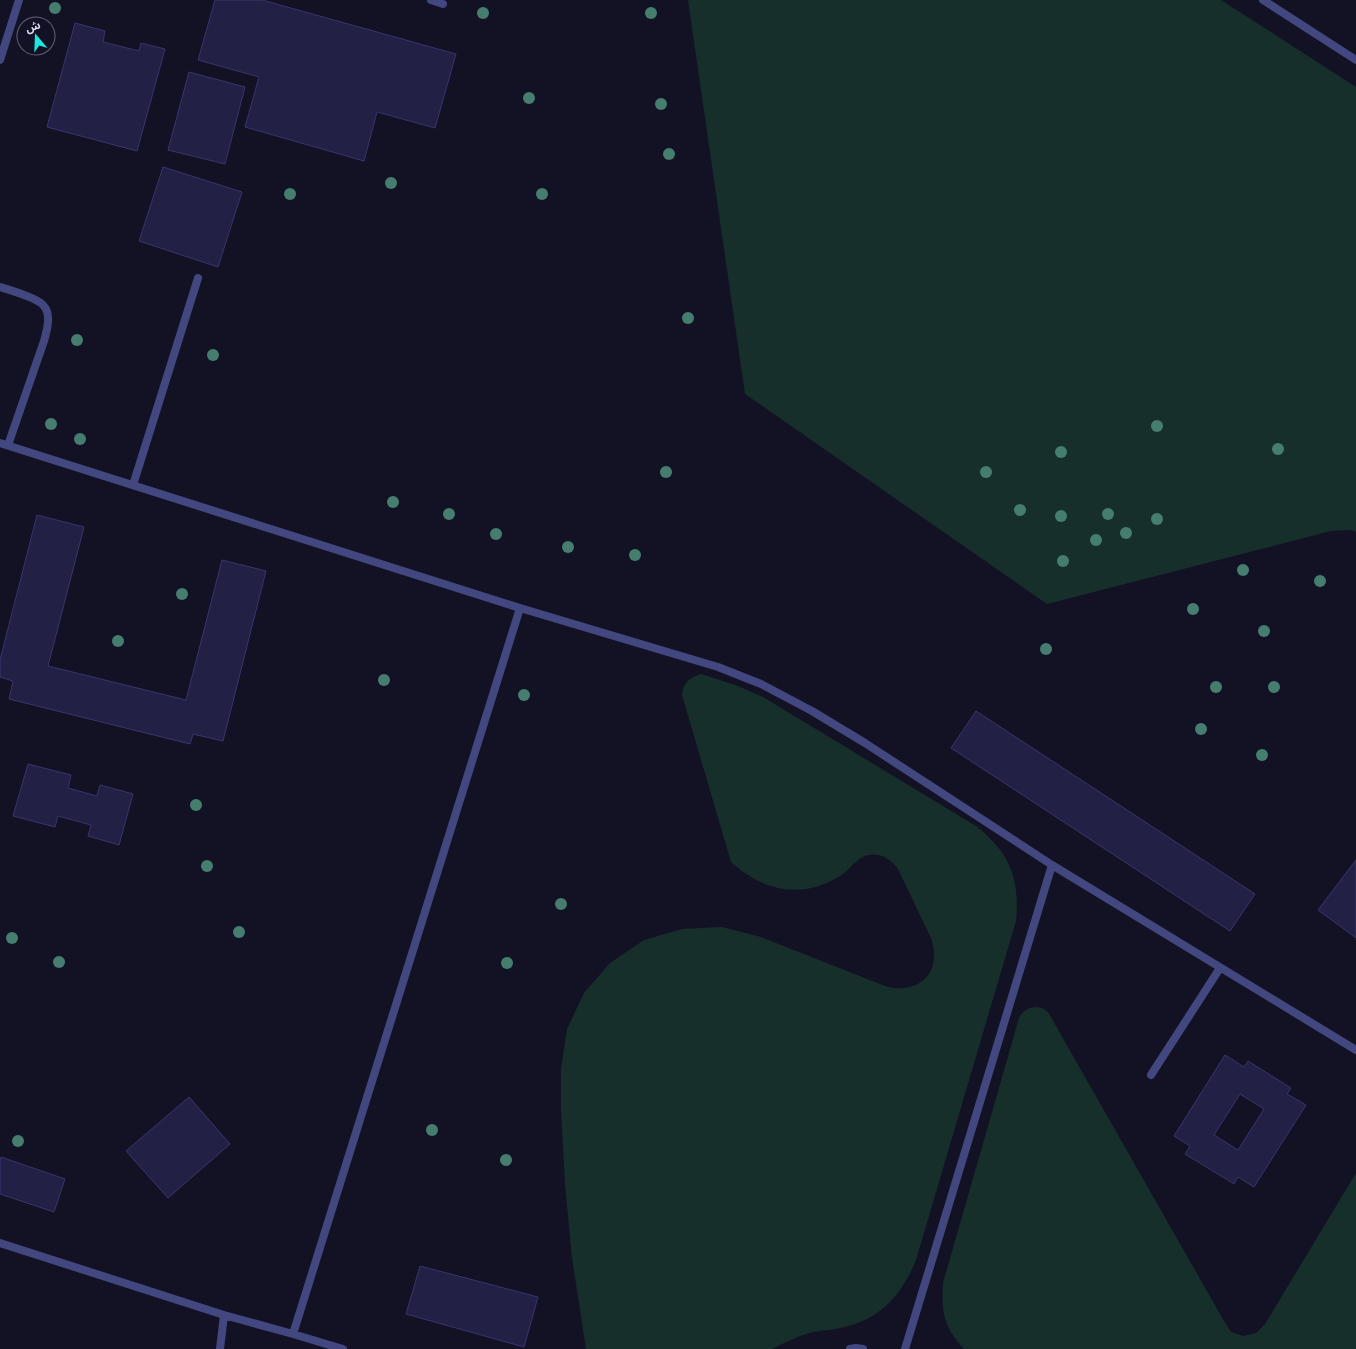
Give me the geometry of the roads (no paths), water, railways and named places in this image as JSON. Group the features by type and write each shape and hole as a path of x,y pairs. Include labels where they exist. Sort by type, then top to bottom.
{"lane":[{"path":"0,60 19,0"},
{"path":"431,0 443,4"},
{"path":"1263,0 1356,60"},
{"path":"133,485 198,278"},
{"path":"0,287 32,299 43,305 48,314 48,327 44,341 4,444 520,608 718,667 761,684 812,711 865,743 1052,865 1356,1050"},
{"path":"292,1334 520,608"},
{"path":"905,1349 1052,865"},
{"path":"1152,1076 1220,968"},
{"path":"0,1243 224,1315 343,1349"},
{"path":"220,1349 224,1315"},
{"path":"850,1349 863,1349"}]}
